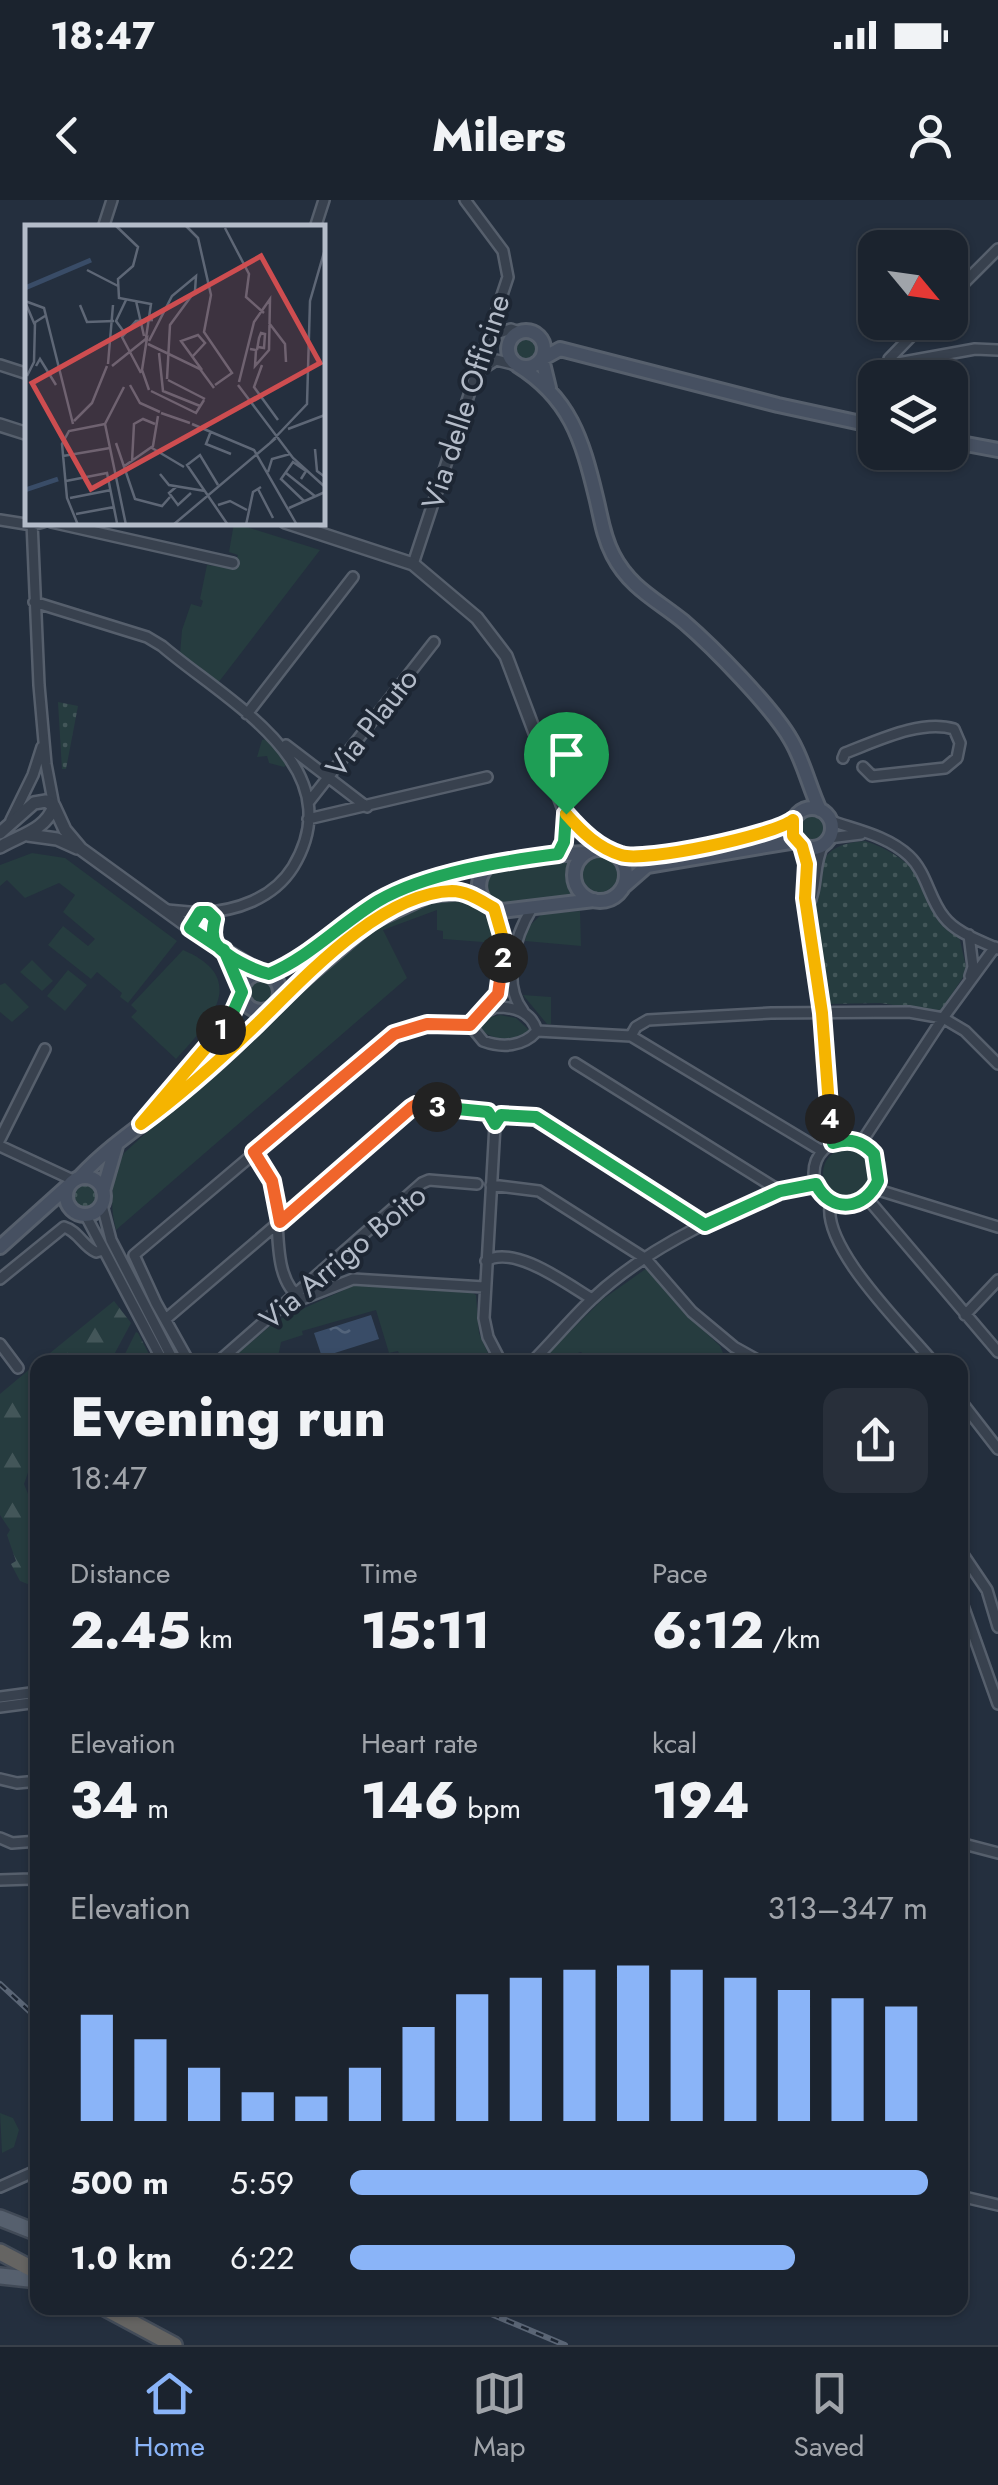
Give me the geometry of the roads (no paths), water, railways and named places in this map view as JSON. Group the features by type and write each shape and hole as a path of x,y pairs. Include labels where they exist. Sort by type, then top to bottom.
{"highway":[{"path":"0,2252 30,2268"},
{"path":"119,2315 174,2345"}],"main road":[{"path":"0,1247 105,1151 173,1100 371,922 398,907 450,891 462,892 490,906 532,908 608,900 647,866 799,843 812,848 826,842 831,821 820,810 789,735 684,622 638,590 624,574 603,534 578,432 570,415 550,390 511,363 508,345 515,330 530,330 575,352"},
{"path":"539,336 550,390"},
{"path":"511,363 533,366 560,349 858,422"},
{"path":"968,444 998,450"},
{"path":"799,843 792,831 805,774"},
{"path":"141,1124 230,1019 249,978 300,959 380,900 489,864 585,854 602,848 617,855 643,858 773,832 809,808 820,810"},
{"path":"585,854 574,875 580,891 594,900"},
{"path":"617,855 626,870 623,887"},
{"path":"489,864 478,887 490,906"},
{"path":"266,974 279,984 274,1006"},
{"path":"242,994 253,1010 274,1006"},
{"path":"30,1223 57,1210 79,1214 102,1198 116,1146"},
{"path":"74,1181 92,1178 102,1198"},
{"path":"74,1181 65,1197 79,1214"},
{"path":"0,2218 30,2230"},
{"path":"0,2276 30,2279"},
{"path":"127,2315 137,2324"}],"street":[{"path":"103,225 112,200"},
{"path":"316,225 324,200"},
{"name":"Via delle Officine","path":"412,564 508,278 503,250 465,200"},
{"path":"968,279 998,249"},
{"path":"497,313 515,330 488,340 511,363"},
{"path":"888,360 907,340"},
{"path":"914,360 975,349 998,350"},
{"path":"475,378 489,362 511,363"},
{"path":"0,364 25,373"},
{"path":"0,425 25,433"},
{"path":"0,520 25,522"},
{"path":"36,525 34,602 44,740 54,806 65,830 80,849"},
{"path":"64,525 232,563"},
{"path":"295,525 412,564 477,618 506,656 566,814 564,842 558,854"},
{"path":"246,714 353,577"},
{"path":"34,602 147,637 367,807"},
{"name":"Via Plauto","path":"308,803 434,642"},
{"path":"842,758 856,749 938,724 954,729 960,743 957,758 945,768 872,776 863,767"},
{"path":"242,994 212,934 214,923 234,908 274,890 287,876 300,854 308,820 308,803 298,770 275,737"},
{"path":"4,829 33,775 44,740"},
{"path":"308,820 487,777"},
{"path":"4,829 34,803 46,801 54,806"},
{"path":"0,847 50,818 54,806"},
{"path":"566,814 602,848"},
{"path":"831,821 849,832"},
{"path":"808,906 815,861 826,842 849,832 864,833 886,839 907,854 921,870 943,917 996,948 943,1018 860,1143"},
{"path":"24,835 58,839 80,849 190,928 266,974"},
{"path":"799,843 807,864 805,898 822,1013 833,1143"},
{"path":"186,1355 134,1255 394,1034 427,1024 470,1025 486,1010 498,994 504,948 490,906"},
{"path":"166,910 204,912 234,908"},
{"path":"532,908 515,942 514,993 537,1031"},
{"path":"204,912 214,923"},
{"path":"190,928 204,912"},
{"path":"966,986 973,967 968,935"},
{"path":"486,1010 511,1007 524,1014"},
{"path":"631,1036 636,1027 648,1020 909,1012 943,1018 965,1031 998,1063"},
{"path":"470,1025 476,1036 500,1046 521,1042 537,1031 631,1036 822,1151"},
{"path":"45,1049 0,1142 74,1181"},
{"path":"575,1063 780,1191"},
{"path":"166,1318 416,1105 484,1112 491,1114 495,1124 484,1287 488,1338 497,1355"},
{"path":"495,1124 508,1113 536,1117 705,1225"},
{"path":"833,1143 860,1143 874,1154 878,1163 875,1189 867,1198 846,1206 831,1202 816,1184 814,1172 822,1151 833,1143"},
{"path":"254,1152 272,1181 280,1222 276,1237 280,1264 296,1296 302,1299 353,1279 484,1287"},
{"name":"Via Arrigo Boito","path":"226,1355 422,1183 430,1180 478,1184"},
{"path":"539,1355 592,1298 646,1259 705,1225 780,1191 816,1184"},
{"path":"492,1185 539,1192 646,1259 692,1312 748,1355"},
{"path":"875,1189 998,1227"},
{"path":"102,1198 110,1240 170,1355"},
{"path":"867,1198 998,1352"},
{"path":"831,1202 828,1218 841,1249 928,1355"},
{"path":"79,1214 104,1250 159,1355"},
{"path":"0,1279 64,1227 90,1249 104,1250"},
{"path":"486,1261 495,1256 522,1259 592,1298"},
{"path":"965,1315 998,1280"},
{"path":"0,1344 18,1368"},
{"path":"968,1411 998,1450"},
{"path":"968,1562 987,1590 998,1627"},
{"path":"968,1620 996,1699"},
{"path":"996,1699 998,1680"},
{"path":"0,1697 30,1693"},
{"path":"0,1707 30,1703"},
{"path":"0,1779 30,1782"},
{"path":"0,1838 12,1843 30,1841"},
{"path":"968,1845 998,1853"},
{"path":"0,1880 30,1878"},
{"path":"0,2187 30,2174"},
{"path":"968,2198 998,2206"}],"water":[{"path":"371,1315 379,1339 321,1355 314,1333"}],"railway":[{"path":"0,1984 30,2012"},
{"path":"494,2315 565,2345"}]}
